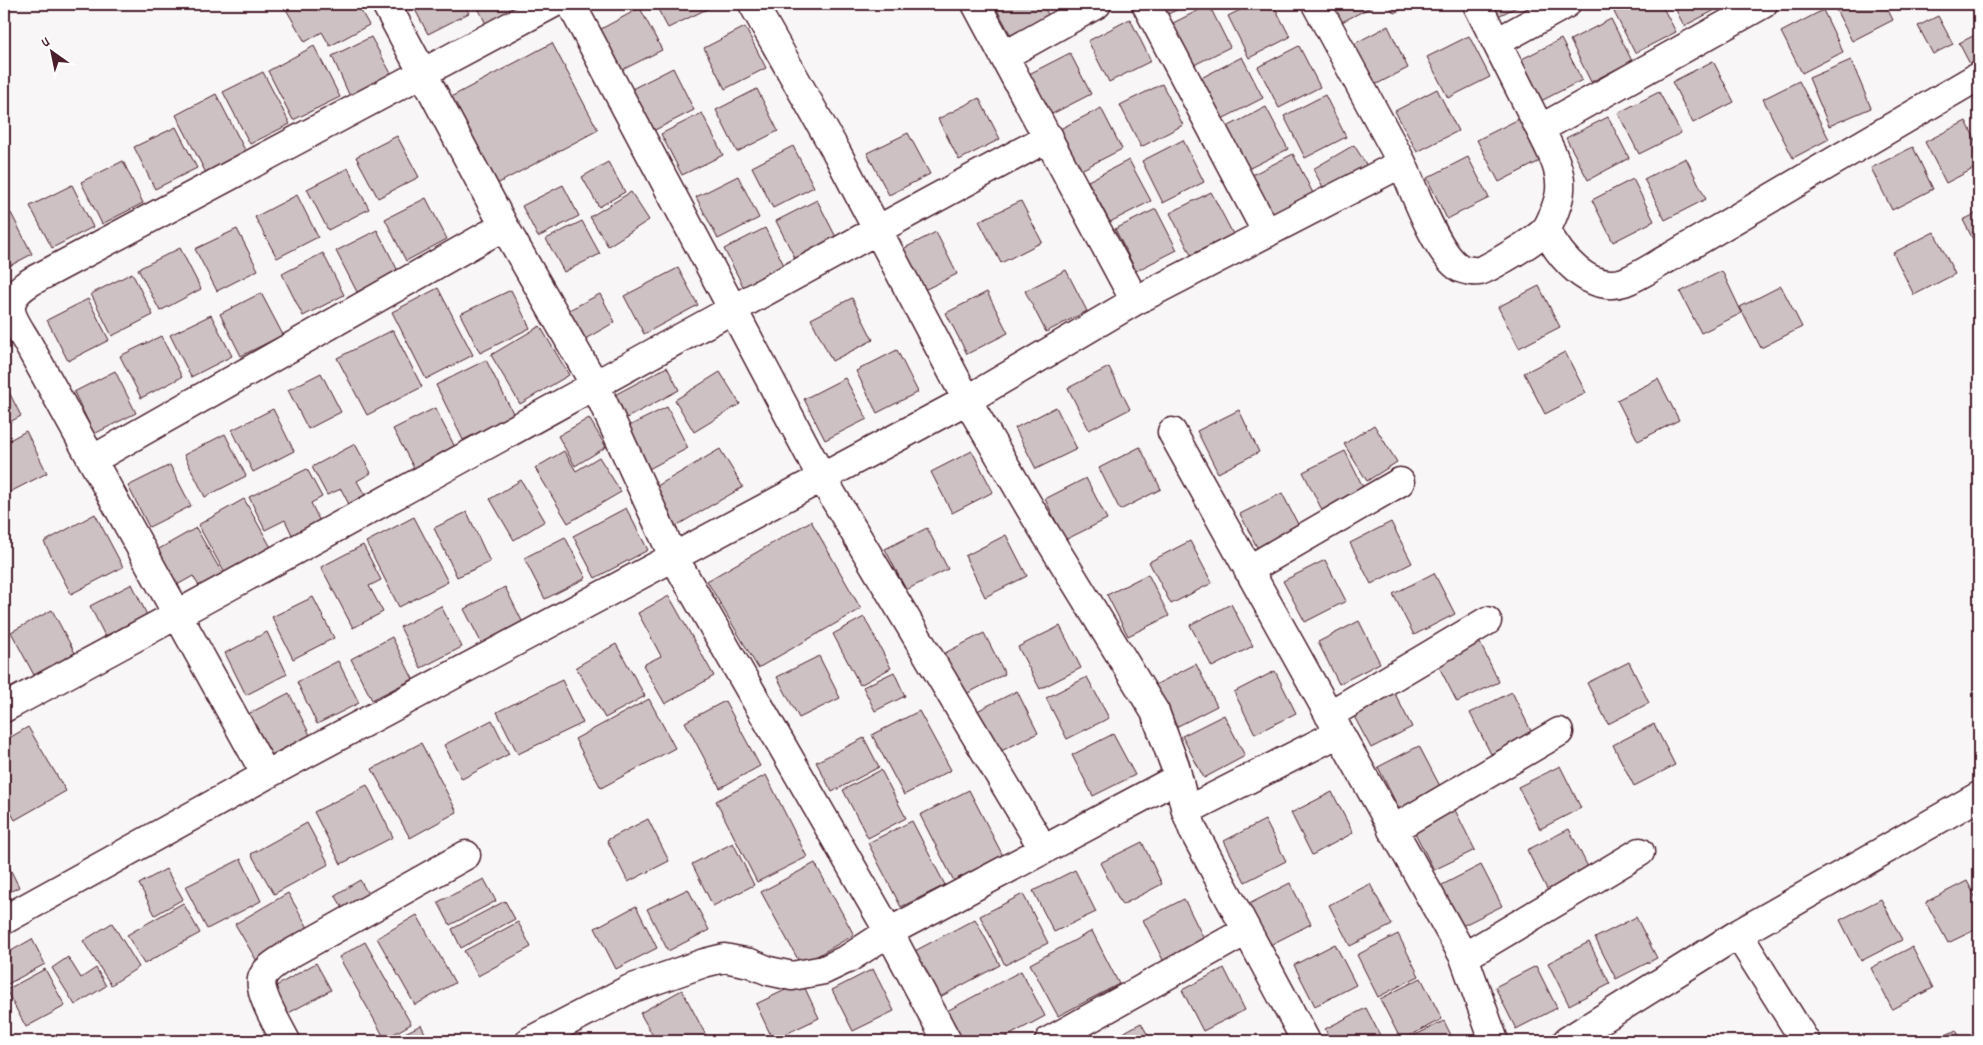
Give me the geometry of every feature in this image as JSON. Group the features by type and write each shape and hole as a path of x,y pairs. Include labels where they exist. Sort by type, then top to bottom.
{"street":[{"path":"386,4 504,226 595,385 673,556 889,932 947,1041"},
{"path":"266,774 16,323 11,310 13,298 27,284 52,270 552,4"},
{"path":"571,4 821,476 1044,850"},
{"path":"753,4 878,229 967,400 1030,508 1155,712 1194,832 1306,1041"},
{"path":"976,4 1049,137 1135,301"},
{"path":"1004,56 1097,4"},
{"path":"1146,4 1267,233"},
{"path":"1316,4 1402,163 1425,216 1446,255 1461,269 1478,271 1531,242 1546,230 1560,192 1560,180 1550,150 1477,4"},
{"path":"1496,42 1566,4"},
{"path":"1540,129 1763,4"},
{"path":"1546,230 1552,241 1578,272 1599,284 1623,282 1672,256 1979,76"},
{"path":"4,708 177,615 733,307 1049,137"},
{"path":"4,920 266,774 821,476 967,400 1135,301 1402,163"},
{"path":"92,460 504,226"},
{"path":"1172,432 1464,957 1494,1041"},
{"path":"1248,570 1400,482"},
{"path":"1186,811 1334,724 1487,622"},
{"path":"1392,830 1559,732"},
{"path":"530,1041 630,988 724,958 750,963 770,971 792,976 824,970 849,958 889,932 1178,778"},
{"path":"1567,1041 1738,934 1979,796"},
{"path":"1464,957 1640,852"},
{"path":"286,1041 262,991 262,978 267,971 288,955 466,856"},
{"path":"1049,1041 1246,931"},
{"path":"1738,934 1805,1041"}],"building":[{"path":"283,4 357,4 369,25 330,46 322,32 305,42"},
{"path":"412,4 464,4 469,13 428,34"},
{"path":"476,4 528,4 489,30"},
{"path":"655,4 707,4 709,8 668,28"},
{"path":"1004,4 1042,4 1052,21 1014,41 996,8"},
{"path":"1163,4 1189,4 1168,14"},
{"path":"1252,4 1273,4 1290,37 1249,58 1228,16"},
{"path":"1325,4 1377,4 1336,25"},
{"path":"1389,4 1412,4 1394,13"},
{"path":"1489,4 1523,4 1496,17"},
{"path":"1630,4 1661,4 1676,32 1635,53 1614,12"},
{"path":"1673,4 1724,4 1725,5 1684,26"},
{"path":"1833,4 1885,4 1893,20 1852,41"},
{"path":"1908,4 1924,4 1911,10"},
{"path":"1209,5 1230,47 1188,68 1167,26"},
{"path":"640,8 662,50 620,71 599,30"},
{"path":"1823,10 1843,52 1802,73 1781,32"},
{"path":"1938,16 1953,44 1933,54 1918,26"},
{"path":"1130,19 1151,61 1109,82 1088,41"},
{"path":"1611,19 1632,61 1591,82 1570,40"},
{"path":"1388,26 1408,68 1367,89 1346,48"},
{"path":"745,27 766,68 725,89 704,48"},
{"path":"1979,33 1979,62 1971,66 1959,43"},
{"path":"1469,36 1490,77 1448,98 1427,57"},
{"path":"371,37 393,77 351,99 332,56"},
{"path":"1561,39 1582,80 1541,101 1520,60"},
{"path":"552,43 598,130 495,185 449,98"},
{"path":"314,46 340,97 293,120 268,71"},
{"path":"1299,46 1320,87 1279,108 1258,67"},
{"path":"1070,53 1091,94 1050,115 1029,74"},
{"path":"1242,57 1263,98 1222,119 1201,78"},
{"path":"1851,60 1871,108 1829,126 1809,78"},
{"path":"1713,61 1734,102 1693,123 1672,82"},
{"path":"673,68 694,110 653,131 632,89"},
{"path":"263,72 290,124 250,144 223,92"},
{"path":"1799,81 1829,139 1793,158 1763,99"},
{"path":"1162,84 1183,125 1141,147 1120,105"},
{"path":"757,89 778,131 737,152 716,110"},
{"path":"1437,89 1458,131 1417,152 1395,111"},
{"path":"1659,92 1681,133 1639,154 1618,113"},
{"path":"216,94 246,152 206,173 176,115"},
{"path":"1325,95 1346,137 1305,158 1284,116"},
{"path":"979,98 1000,139 959,160 938,119"},
{"path":"1266,107 1288,149 1246,170 1225,128"},
{"path":"1101,108 1122,149 1081,170 1060,129"},
{"path":"702,113 723,155 682,175 661,134"},
{"path":"1608,117 1629,158 1588,180 1566,138"},
{"path":"1519,119 1540,161 1499,182 1477,140"},
{"path":"1966,121 1979,147 1979,166 1946,183 1925,142"},
{"path":"176,127 197,168 155,189 134,147"},
{"path":"908,133 930,174 889,195 867,153"},
{"path":"397,136 419,177 378,198 356,157"},
{"path":"1183,140 1204,182 1163,203 1142,161"},
{"path":"1354,145 1369,169 1327,194 1313,169"},
{"path":"793,146 814,187 773,208 752,167"},
{"path":"1913,147 1933,189 1892,210 1871,168"},
{"path":"1293,154 1314,195 1273,216 1252,175"},
{"path":"1468,157 1489,198 1447,219 1427,178"},
{"path":"1686,158 1706,199 1665,220 1644,179"},
{"path":"1129,160 1151,201 1110,222 1088,181"},
{"path":"123,161 143,203 102,224 81,182"},
{"path":"608,162 625,192 599,207 582,177"},
{"path":"348,168 369,209 328,230 307,189"},
{"path":"738,176 759,218 718,239 696,197"},
{"path":"1633,179 1654,221 1613,242 1592,200"},
{"path":"72,185 93,227 52,248 30,206"},
{"path":"563,185 579,216 538,237 522,206"},
{"path":"631,192 649,220 608,246 590,217"},
{"path":"1211,192 1233,234 1191,255 1170,213"},
{"path":"297,195 318,237 277,258 255,217"},
{"path":"426,198 447,239 406,261 385,219"},
{"path":"817,200 838,241 797,262 776,221"},
{"path":"1021,201 1042,242 1001,263 979,221"},
{"path":"1156,209 1177,250 1136,271 1115,229"},
{"path":"1979,212 1979,251 1963,220"},
{"path":"11,213 32,254 4,269 4,217"},
{"path":"582,221 600,254 564,272 546,239"},
{"path":"765,228 786,269 745,290 724,249"},
{"path":"237,229 258,270 217,291 195,249"},
{"path":"377,230 398,271 357,292 336,251"},
{"path":"936,232 957,274 916,294 895,253"},
{"path":"1934,232 1955,274 1914,295 1893,253"},
{"path":"180,248 201,289 160,311 138,269"},
{"path":"323,253 344,295 303,316 282,274"},
{"path":"678,268 698,305 644,334 624,296"},
{"path":"1066,270 1087,311 1046,332 1025,291"},
{"path":"1722,271 1742,313 1701,333 1680,292"},
{"path":"132,273 153,315 112,336 91,294"},
{"path":"1539,286 1560,327 1519,348 1498,307"},
{"path":"1781,286 1802,327 1761,348 1740,307"},
{"path":"438,288 473,355 426,379 392,312"},
{"path":"511,290 530,328 480,353 460,314"},
{"path":"987,292 1008,333 967,354 946,313"},
{"path":"261,293 283,335 241,356 220,314"},
{"path":"600,294 615,322 585,339 569,310"},
{"path":"852,298 873,340 832,361 811,319"},
{"path":"88,299 109,340 68,361 47,320"},
{"path":"211,315 232,356 191,377 170,335"},
{"path":"540,326 569,375 520,404 491,355"},
{"path":"393,330 422,387 367,415 337,358"},
{"path":"161,336 182,377 141,398 120,356"},
{"path":"897,350 918,392 877,413 856,371"},
{"path":"1565,352 1586,393 1545,414 1524,373"},
{"path":"486,360 514,415 463,440 436,385"},
{"path":"667,367 679,390 619,422 607,399"},
{"path":"1109,367 1130,409 1089,430 1068,388"},
{"path":"115,371 136,413 94,434 74,392"},
{"path":"720,372 740,404 694,432 675,400"},
{"path":"321,373 341,412 308,429 288,390"},
{"path":"845,378 867,419 825,440 804,399"},
{"path":"1658,379 1679,420 1638,441 1617,400"},
{"path":"4,382 21,416 4,425"},
{"path":"667,407 688,448 647,470 625,428"},
{"path":"1056,407 1077,449 1036,469 1015,428"},
{"path":"435,408 456,449 415,470 393,429"},
{"path":"273,409 294,451 253,472 232,430"},
{"path":"1239,410 1259,452 1218,473 1197,431"},
{"path":"589,418 606,447 575,466 558,436"},
{"path":"1374,425 1397,462 1367,481 1344,444"},
{"path":"26,431 47,473 6,494 4,489 4,443"},
{"path":"225,434 246,476 205,497 184,455"},
{"path":"355,444 371,473 357,481 368,501 352,510 341,489 327,495 312,467"},
{"path":"1140,447 1161,489 1120,510 1099,468"},
{"path":"720,449 743,487 674,527 652,489"},
{"path":"564,451 576,471 599,457 621,492 568,523 535,468"},
{"path":"972,451 993,492 952,513 931,472"},
{"path":"1345,451 1366,493 1324,514 1303,472"},
{"path":"170,465 191,506 149,527 128,486"},
{"path":"307,469 322,497 311,503 323,528 295,541 285,520 265,530 249,497"},
{"path":"1086,478 1107,519 1065,540 1045,499"},
{"path":"521,480 545,521 514,540 490,499"},
{"path":"1282,493 1303,534 1261,555 1240,514"},
{"path":"244,499 273,551 227,577 198,525"},
{"path":"626,508 648,550 595,578 573,536"},
{"path":"467,512 490,562 457,577 434,528"},
{"path":"95,514 123,567 71,594 44,542"},
{"path":"414,517 448,582 399,607 366,542"},
{"path":"811,521 861,609 758,668 707,581"},
{"path":"1391,522 1412,563 1371,584 1350,543"},
{"path":"196,528 225,578 202,591 193,576 170,589 150,554"},
{"path":"927,528 948,569 906,590 885,549"},
{"path":"1006,535 1027,576 985,597 965,556"},
{"path":"565,537 586,578 545,599 524,558"},
{"path":"1190,541 1212,583 1171,604 1149,562"},
{"path":"363,545 381,580 369,586 383,612 353,628 321,567"},
{"path":"1325,560 1346,601 1305,622 1283,581"},
{"path":"1434,573 1455,614 1414,635 1393,594"},
{"path":"1148,574 1169,616 1128,636 1107,595"},
{"path":"132,584 147,615 105,636 90,606"},
{"path":"505,587 526,629 485,650 464,609"},
{"path":"669,596 714,676 665,704 643,665 661,656 638,613"},
{"path":"313,597 334,638 293,659 272,617"},
{"path":"1231,604 1253,646 1212,667 1190,625"},
{"path":"441,606 462,647 421,668 400,627"},
{"path":"52,610 76,655 35,677 11,632"},
{"path":"864,617 891,668 860,685 833,634"},
{"path":"1359,621 1380,663 1339,684 1318,642"},
{"path":"1060,626 1081,668 1040,689 1018,647"},
{"path":"267,632 287,674 246,695 225,653"},
{"path":"984,633 1005,674 964,695 943,654"},
{"path":"392,637 413,679 372,700 351,659"},
{"path":"1478,639 1499,682 1457,702 1436,661"},
{"path":"616,644 645,696 605,718 576,667"},
{"path":"819,656 840,698 799,718 777,677"},
{"path":"338,661 359,703 317,724 297,682"},
{"path":"1629,662 1649,703 1608,724 1587,683"},
{"path":"1196,664 1217,706 1176,727 1155,685"},
{"path":"1275,671 1296,713 1255,734 1234,692"},
{"path":"894,672 905,696 875,711 863,687"},
{"path":"1087,677 1109,718 1067,739 1046,698"},
{"path":"562,680 583,723 518,754 497,712"},
{"path":"1391,686 1412,727 1371,748 1349,707"},
{"path":"1017,691 1038,733 997,753 975,712"},
{"path":"1512,692 1532,733 1491,754 1470,713"},
{"path":"289,693 310,735 269,756 248,714"},
{"path":"649,699 675,748 601,788 575,739"},
{"path":"725,701 760,766 720,788 685,722"},
{"path":"919,711 951,770 904,795 872,735"},
{"path":"1224,715 1245,756 1204,778 1182,736"},
{"path":"492,720 509,754 462,779 444,745"},
{"path":"1654,724 1675,765 1634,786 1613,745"},
{"path":"28,727 66,791 15,820 4,801 4,741"},
{"path":"1113,734 1135,775 1093,796 1072,755"},
{"path":"864,738 879,767 832,792 816,762"},
{"path":"421,743 457,812 410,838 372,769"},
{"path":"1419,746 1441,788 1399,809 1378,767"},
{"path":"1560,766 1581,808 1540,829 1518,787"},
{"path":"881,770 906,818 868,838 843,790"},
{"path":"766,775 807,857 757,882 716,801"},
{"path":"367,785 393,837 341,864 314,812"},
{"path":"969,790 1003,856 954,881 920,815"},
{"path":"1332,792 1353,833 1312,855 1291,813"},
{"path":"1454,808 1475,850 1434,870 1413,829"},
{"path":"648,819 669,861 628,882 607,840"},
{"path":"1265,820 1286,861 1245,882 1224,841"},
{"path":"912,821 945,885 901,907 868,843"},
{"path":"307,823 329,864 274,894 251,854"},
{"path":"1569,829 1590,871 1548,891 1527,850"},
{"path":"1142,842 1162,884 1122,905 1100,863"},
{"path":"733,843 754,885 713,906 692,864"},
{"path":"4,857 19,887 4,895"},
{"path":"241,859 261,901 207,929 185,887"},
{"path":"815,863 854,935 801,965 761,892"},
{"path":"1481,865 1502,906 1460,927 1440,886"},
{"path":"166,869 183,899 155,915 139,884"},
{"path":"1075,870 1096,912 1054,932 1033,891"},
{"path":"484,879 496,901 450,925 438,902"},
{"path":"360,880 372,901 347,915 335,895"},
{"path":"1967,881 1979,904 1979,928 1948,943 1926,902"},
{"path":"1290,883 1311,924 1270,945 1249,904"},
{"path":"1370,884 1392,925 1350,946 1329,905"},
{"path":"688,889 709,930 668,951 647,909"},
{"path":"288,893 311,933 258,963 235,924"},
{"path":"1023,894 1048,943 1005,965 980,916"},
{"path":"1184,899 1205,941 1164,962 1143,920"},
{"path":"1881,899 1902,940 1861,961 1840,920"},
{"path":"505,901 515,919 461,948 452,929"},
{"path":"183,903 200,933 144,964 127,935"},
{"path":"636,906 657,948 616,969 595,928"},
{"path":"417,915 455,983 415,1005 377,938"},
{"path":"1636,917 1657,958 1616,979 1595,938"},
{"path":"975,919 1000,965 938,998 913,952"},
{"path":"518,922 531,947 478,976 464,951"},
{"path":"112,923 139,967 111,985 83,941"},
{"path":"1092,931 1119,984 1058,1016 1030,964"},
{"path":"1398,934 1419,976 1378,997 1357,955"},
{"path":"32,939 45,964 4,986 4,955"},
{"path":"365,942 411,1024 385,1039 339,957"},
{"path":"1589,942 1610,984 1569,1005 1548,963"},
{"path":"1335,944 1356,985 1315,1006 1294,965"},
{"path":"1912,947 1933,988 1892,1009 1871,968"},
{"path":"68,957 81,978 96,968 106,986 75,1005 52,968"},
{"path":"316,963 331,990 285,1015 271,989"},
{"path":"1536,966 1557,1008 1516,1029 1495,987"},
{"path":"1224,968 1245,1010 1203,1031 1182,990"},
{"path":"45,969 65,1006 26,1027 6,990"},
{"path":"873,969 894,1011 853,1031 832,990"},
{"path":"1021,971 1045,1016 999,1041 963,1041 947,1011"},
{"path":"1421,978 1442,1019 1401,1040 1380,999"},
{"path":"802,982 819,1018 773,1040 756,1004"},
{"path":"682,990 709,1041 656,1041 640,1013"},
{"path":"1366,1008 1383,1041 1331,1041 1325,1029"},
{"path":"1444,1021 1454,1041 1403,1041"},
{"path":"1141,1023 1151,1041 1108,1041"},
{"path":"421,1025 429,1041 389,1041"},
{"path":"1956,1030 1962,1041 1934,1041"},
{"path":"1257,1036 1260,1041 1248,1041"}]}
